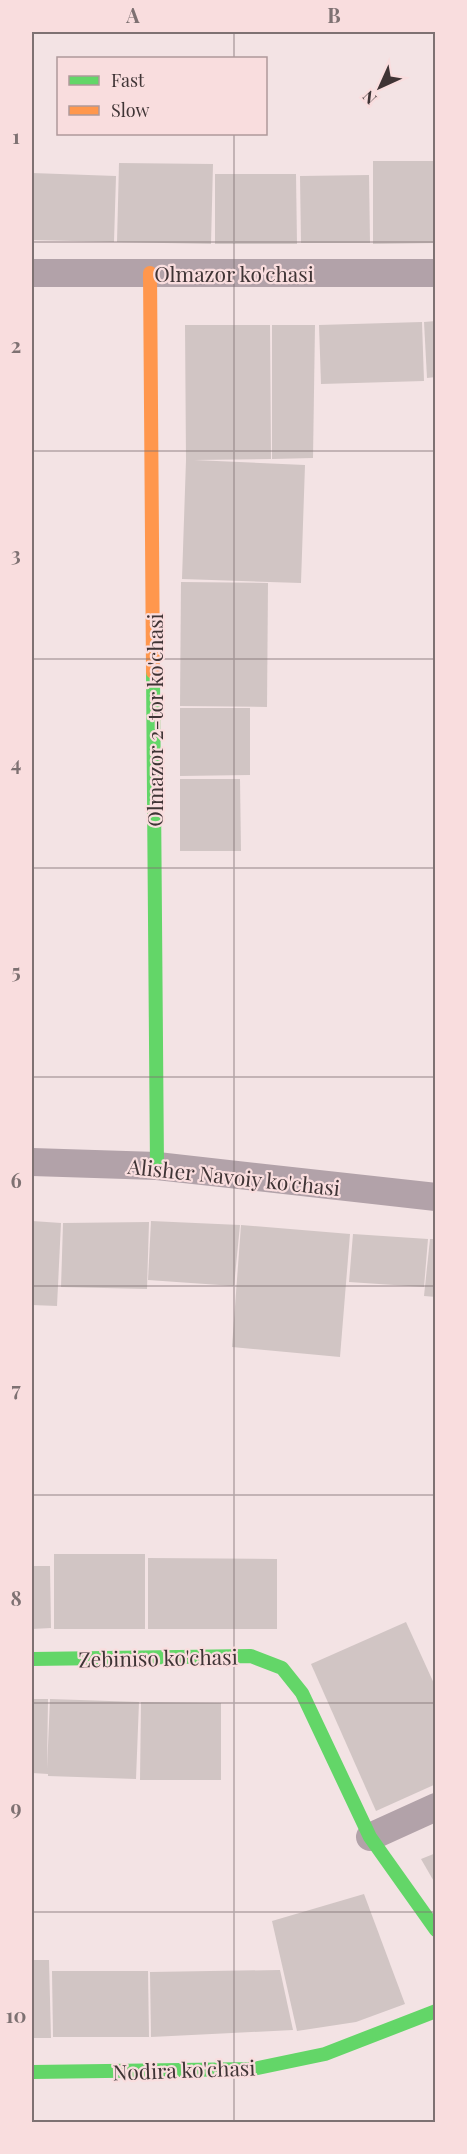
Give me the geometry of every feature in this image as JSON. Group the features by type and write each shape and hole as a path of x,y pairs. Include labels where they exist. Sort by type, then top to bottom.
{"street":[{"name":"Olmazor ko'chasi","path":"32,273 435,273"},
{"name":"Olmazor 2-tor ko'chasi","path":"150,273 157,1166"},
{"name":"Alisher Navoiy ko'chasi","path":"32,1162 157,1166 435,1197"},
{"name":"Zebiniso ko'chasi","path":"32,1659 250,1656 282,1668 302,1693 370,1837"},
{"path":"435,1807 370,1837 435,1930"},
{"name":"Nodira ko'chasi","path":"32,2072 253,2069 325,2054 435,2011"}],"building":[{"path":"373,161 436,161 436,243 373,244"},
{"path":"119,163 213,164 211,244 117,242"},
{"path":"32,173 116,176 114,242 32,240"},
{"path":"215,174 296,174 297,244 215,244"},
{"path":"369,175 370,243 301,243 300,176"},
{"path":"436,321 436,377 427,378 424,322"},
{"path":"422,322 424,381 321,384 319,325"},
{"path":"185,325 270,325 271,459 194,460 305,465 301,583 182,579 186,460"},
{"path":"272,325 315,325 313,458 272,459"},
{"path":"181,582 268,583 267,707 180,706"},
{"path":"180,708 250,708 250,775 180,776"},
{"path":"180,779 240,779 241,851 180,851"},
{"path":"32,1221 61,1223 57,1306 32,1305"},
{"path":"151,1221 240,1225 234,1286 148,1280"},
{"path":"149,1222 147,1289 61,1287 63,1223"},
{"path":"241,1225 350,1234 340,1357 232,1347"},
{"path":"353,1234 428,1239 424,1287 349,1282"},
{"path":"430,1239 436,1239 436,1297 424,1296"},
{"path":"54,1554 145,1554 145,1629 54,1629"},
{"path":"148,1558 277,1559 277,1629 148,1629"},
{"path":"32,1566 50,1566 51,1628 32,1629"},
{"path":"406,1622 436,1688 436,1784 376,1811 311,1664"},
{"path":"32,1699 48,1699 47,1769 50,1699 139,1702 136,1779 48,1776 48,1774 32,1773"},
{"path":"141,1702 221,1703 221,1780 140,1780"},
{"path":"436,1853 436,1885 421,1859"},
{"path":"364,1894 405,2004 356,2022 297,2031 272,1921"},
{"path":"32,1960 49,1960 51,2038 32,2038"},
{"path":"280,1970 293,2030 151,2037 150,1972"},
{"path":"52,1971 148,1971 149,2037 53,2037"}],"traffic: fast":[{"path":"153,672 157,1166"},
{"path":"32,1659 251,1656 282,1668 302,1693 370,1837 436,1930"},
{"path":"32,2072 253,2069 325,2054 436,2011"}],"traffic: slow":[{"path":"150,273 153,672"}]}
